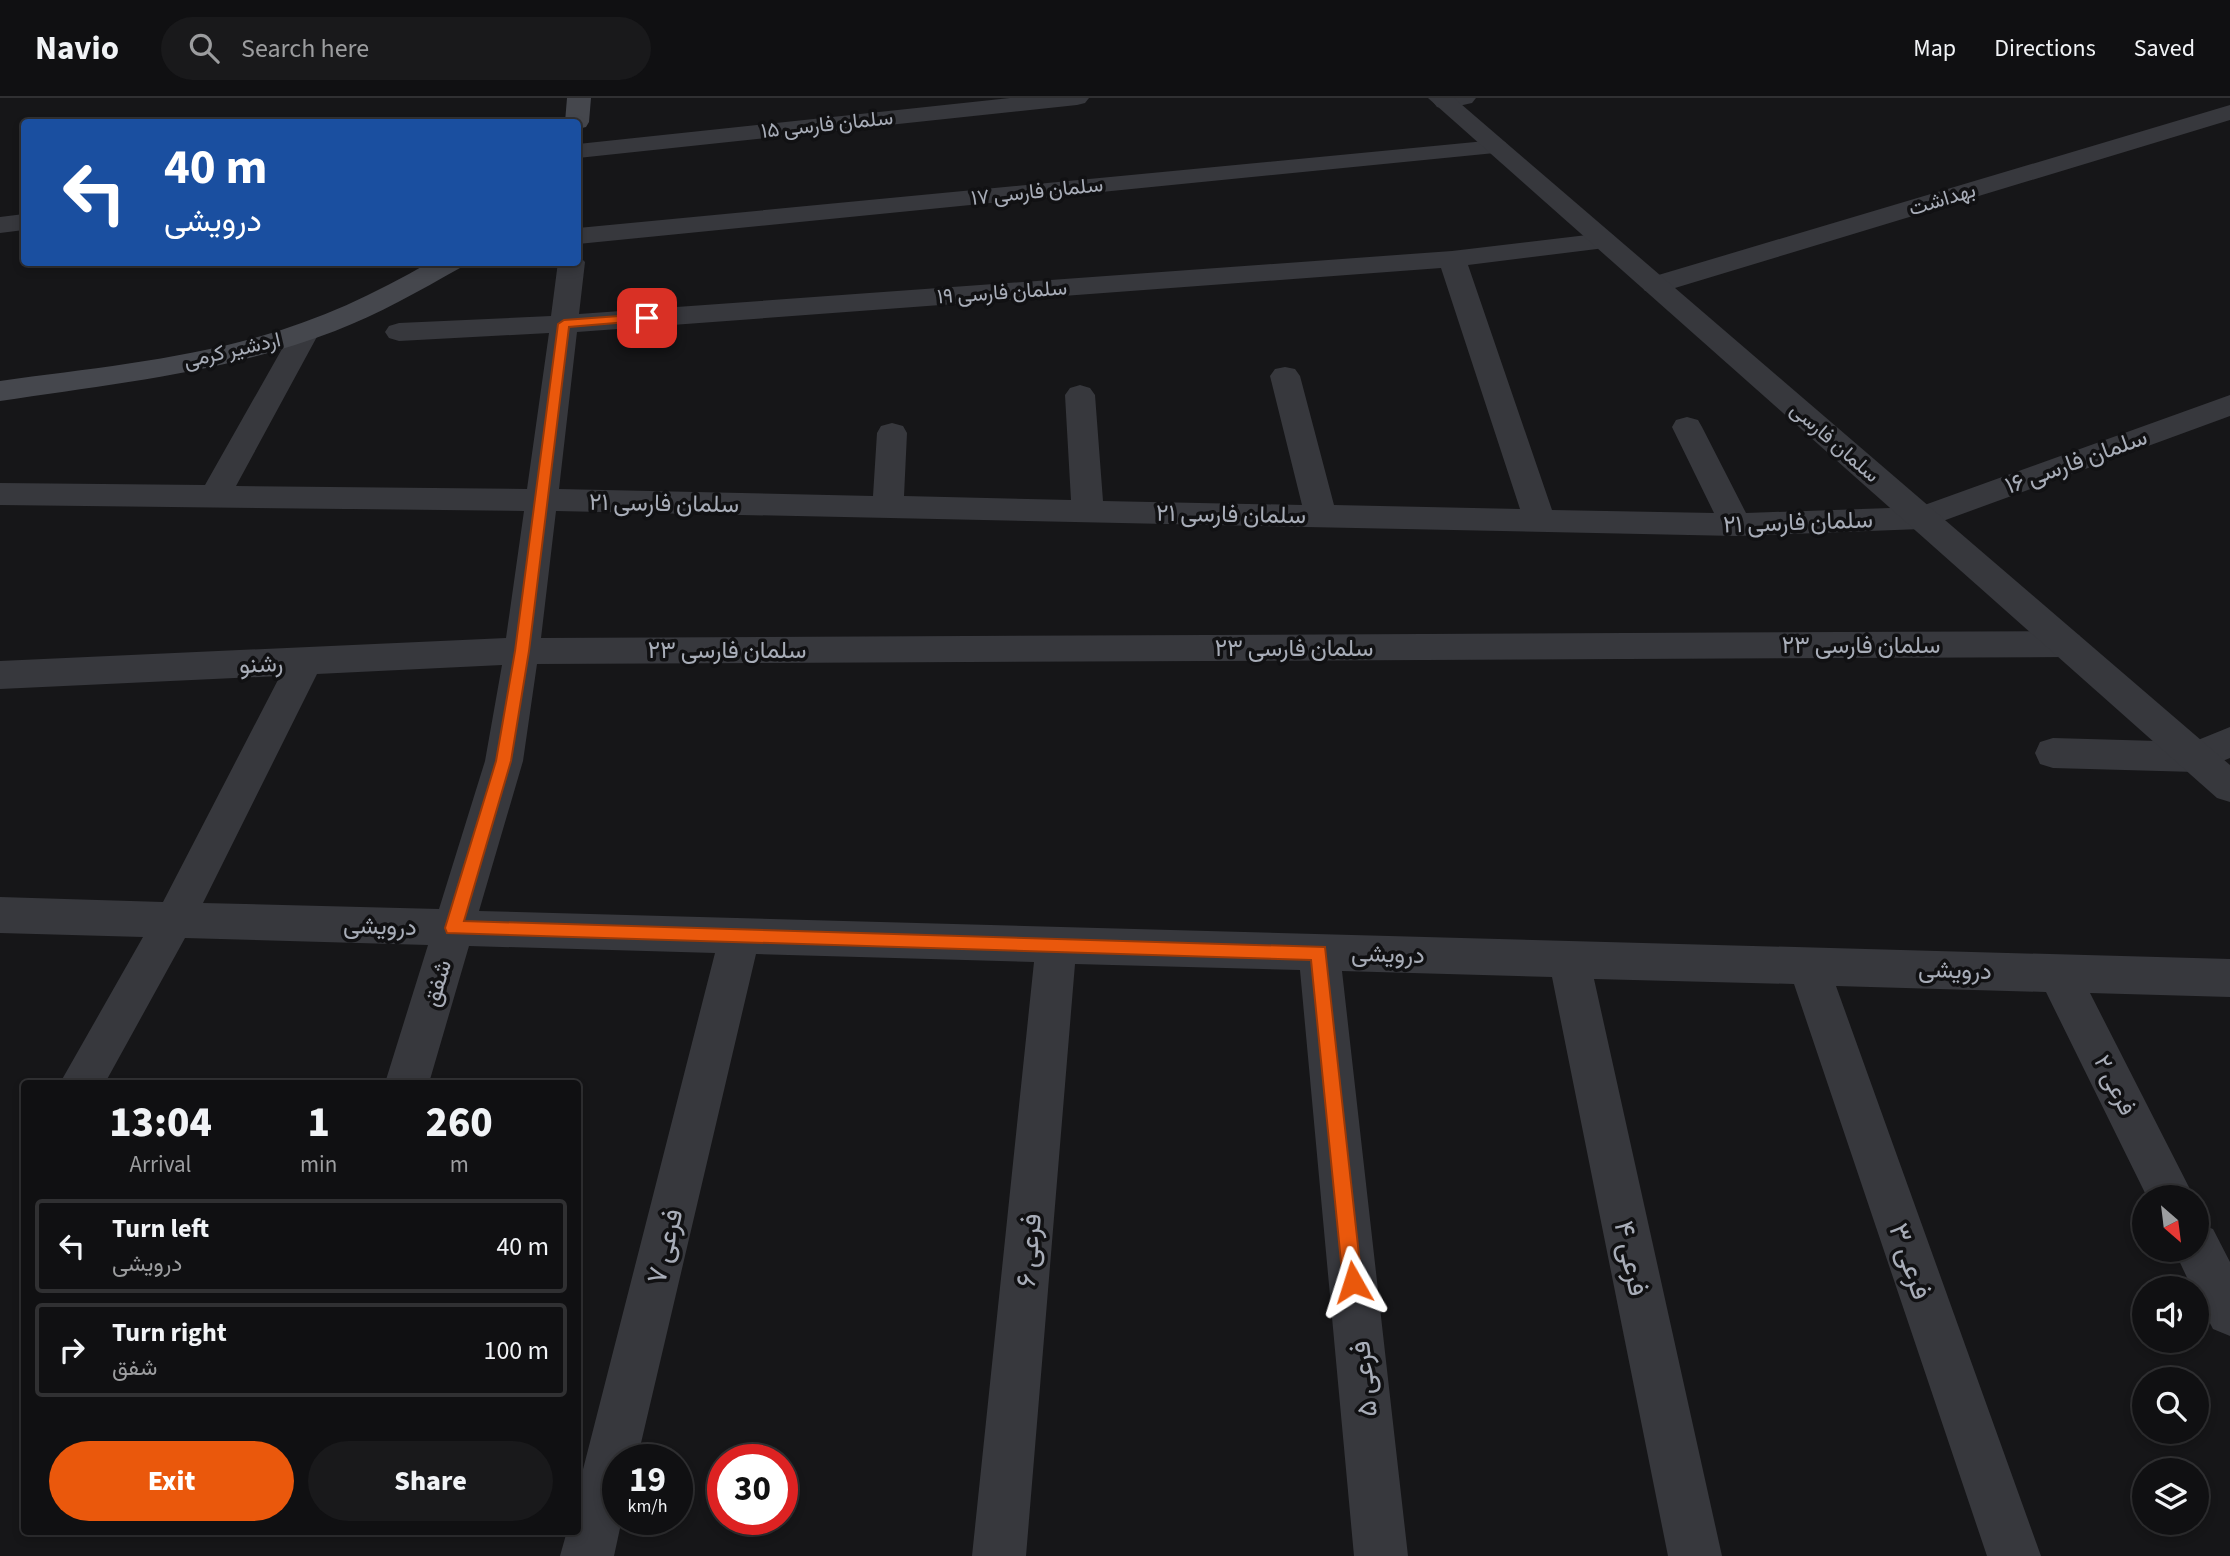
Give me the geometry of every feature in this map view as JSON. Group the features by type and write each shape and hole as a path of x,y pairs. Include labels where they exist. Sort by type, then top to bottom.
{"main road":[{"path":"577,119 579,98"},
{"name":"اردشیر کرمی","path":"0,391 127,372 257,346 305,332 363,310 443,266"}],"street":[{"name":"سلمان فارسی ۱۵","path":"581,151 1077,98"},
{"name":"سلمان فارسی","path":"1450,99 1496,146 2230,787"},
{"name":"بهداشت","path":"1655,285 2230,112"},
{"name":"سلمان فارسی ۱۷","path":"581,236 1496,146"},
{"path":"0,226 21,222"},
{"name":"سلمان فارسی ۱۹","path":"399,332 564,324 1452,259 1604,241"},
{"path":"1452,259 1540,521"},
{"name":"شفق","path":"408,1080 504,761 522,651 571,266"},
{"path":"215,496 305,332"},
{"path":"1284,376 1321,516"},
{"path":"1080,396 1088,511"},
{"name":"سلمان فارسی ۱۶","path":"1921,518 2230,405"},
{"path":"1687,427 1736,525"},
{"path":"888,508 892,433"},
{"name":"سلمان فارسی ۲۱","path":"0,494 541,500 1736,525 1921,518"},
{"name":"سلمان فارسی ۲۳","path":"522,651 2067,644"},
{"name":"رشنو","path":"0,675 522,651"},
{"path":"84,1080 174,920 305,662"},
{"path":"2053,753 2196,757 2230,742"},
{"name":"درویشی","path":"0,915 2230,978"},
{"name":"فرعی ۷","path":"587,1556 740,936"},
{"name":"فرعی ۶","path":"999,1556 1056,945"},
{"name":"فرعی ۵","path":"1319,952 1381,1556"},
{"name":"فرعی ۴","path":"1569,960 1695,1556"},
{"name":"فرعی ۳","path":"1809,967 2014,1556"},
{"name":"فرعی ۲","path":"2057,973 2165,1185"},
{"path":"2204,1262 2230,1312"}],"route":[{"path":"647,318 564,324 522,651 504,761 453,928 1319,952 1353,1282"}]}
